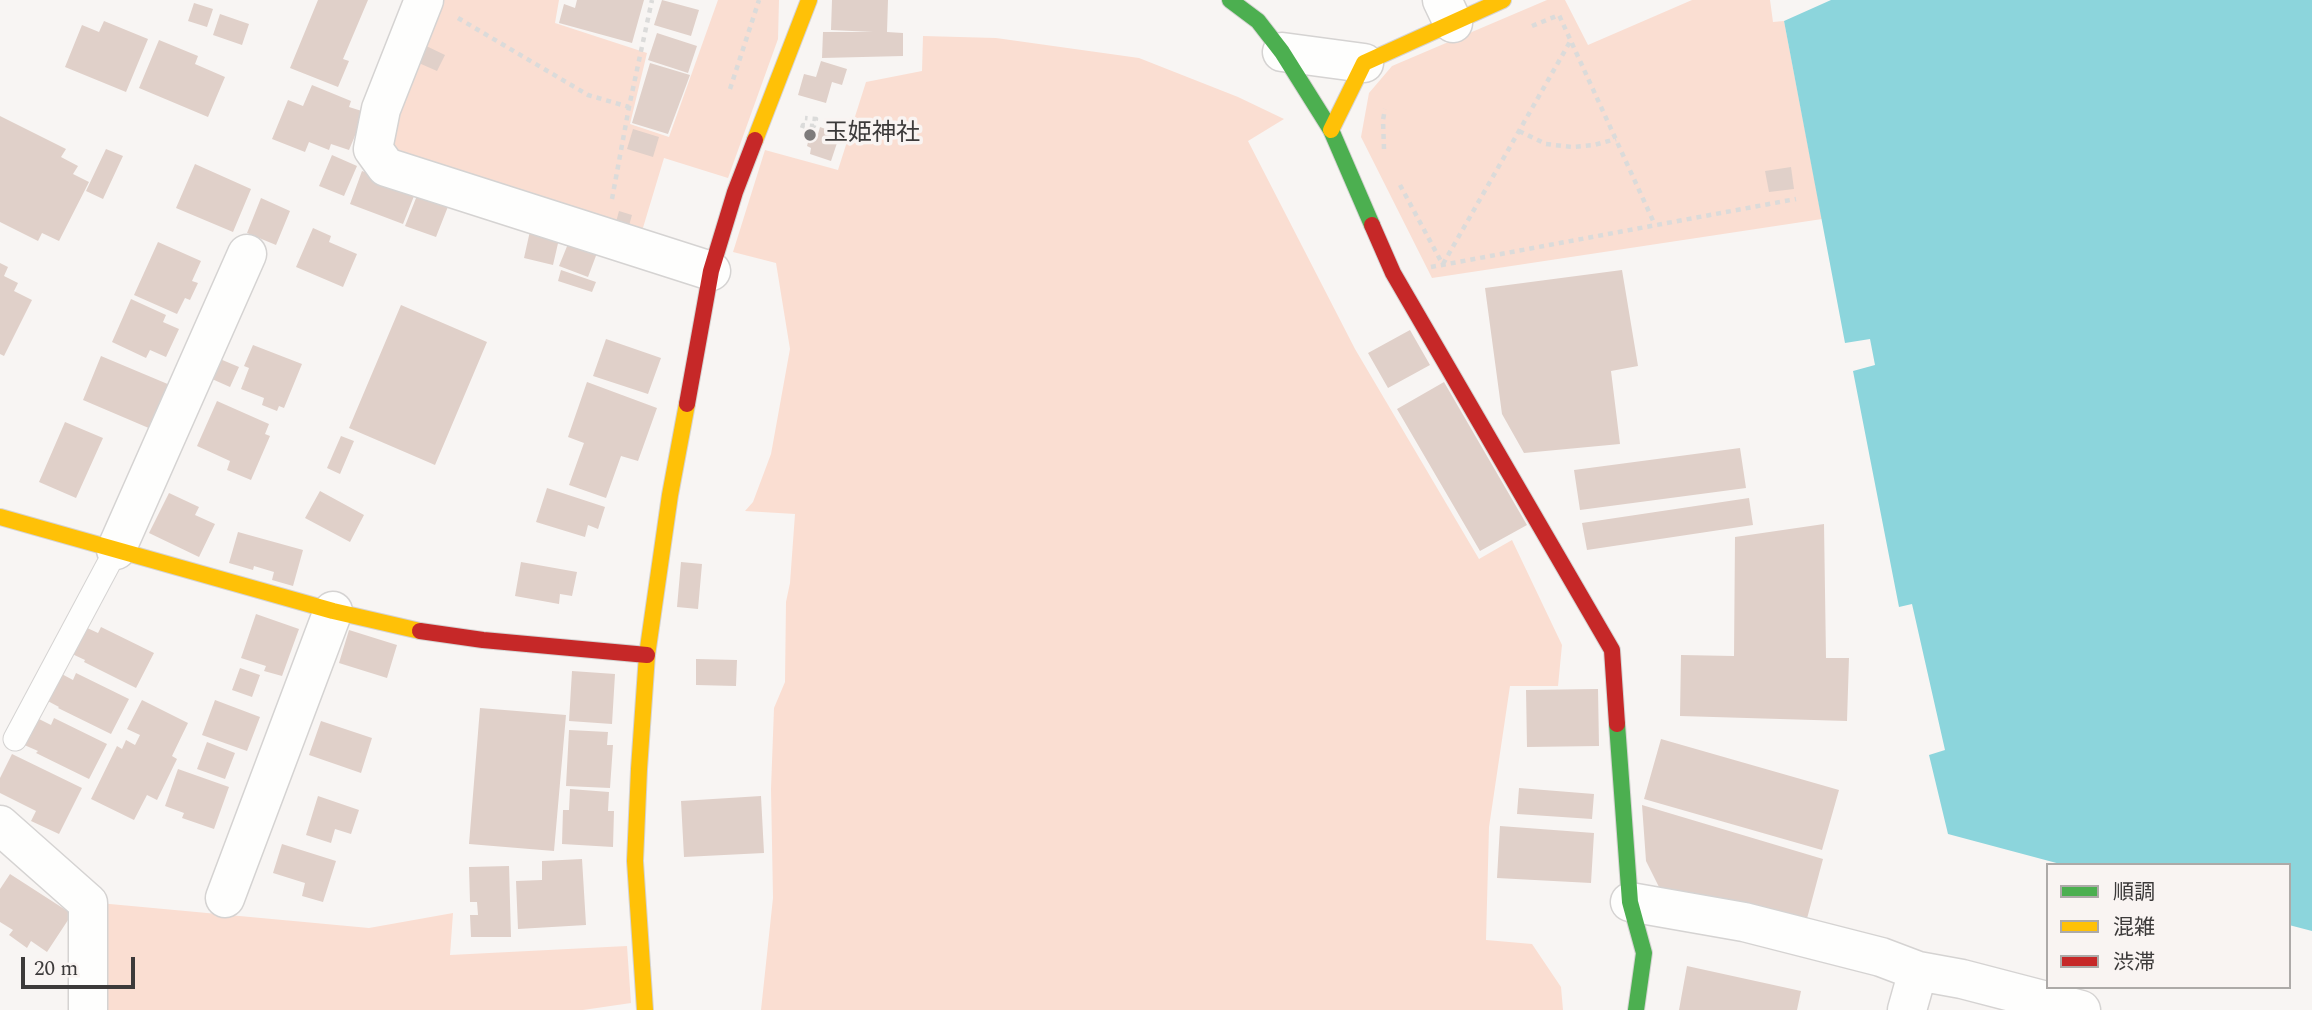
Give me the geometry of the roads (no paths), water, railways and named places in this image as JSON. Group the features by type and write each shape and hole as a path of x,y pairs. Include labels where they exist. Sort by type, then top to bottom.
{"street":[{"path":"645,1010 635,862 639,769 648,654 670,495 711,271 735,192 809,0"},
{"path":"1230,0 1258,21 1282,52 1331,130 1393,273 1612,650 1630,902 1644,953 1636,1010"},
{"path":"1331,130 1364,63 1447,11 1503,0"},
{"path":"437,7 386,93 373,149 386,167 711,271"},
{"path":"1282,52 1364,63"},
{"path":"116,551 248,254"},
{"path":"0,517 333,611 422,631 483,640 648,654"},
{"path":"225,898 333,611"},
{"path":"0,825 88,903 88,1010"},
{"path":"1630,902 1744,922 1881,957 1918,971 1962,979 2081,1010"},
{"path":"1907,1010 1918,971"}],"lane":[{"path":"15,738 116,551"}],"water":[{"path":"1831,0 2312,0 2312,931 2291,926 2291,863 2057,863 1948,834 1929,755 1945,750 1912,604 1899,607 1853,371 1875,365 1870,339 1845,343 1784,21"}],"place":[{"name":"玉姫神社","path":"810,135"}]}
